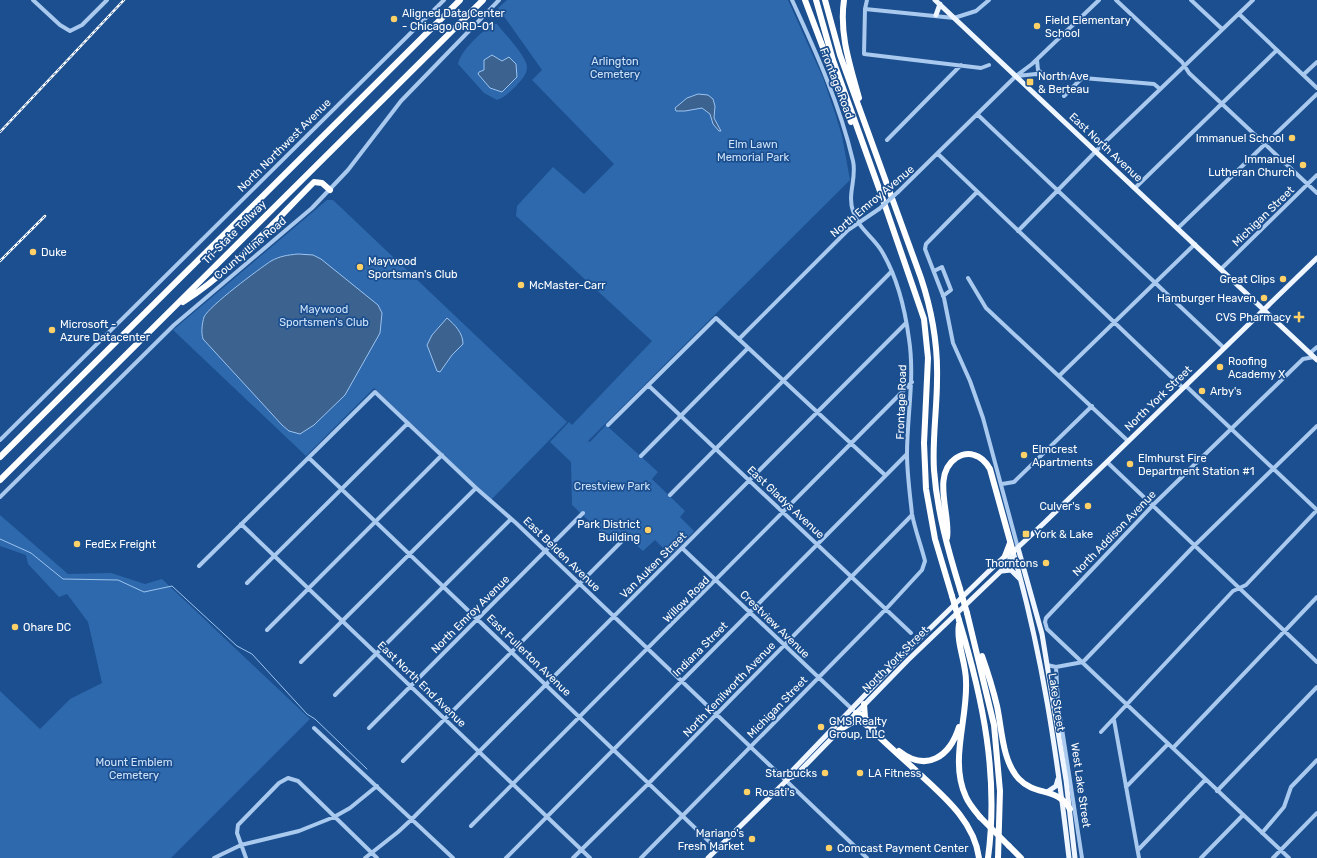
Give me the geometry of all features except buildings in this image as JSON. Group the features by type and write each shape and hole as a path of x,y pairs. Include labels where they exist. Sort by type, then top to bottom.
{"highway":[{"name":"Tri-State Tollway","path":"0,457 460,0"},
{"name":"Tri-State Tollway","path":"0,480 483,0"},
{"path":"804,0 846,110 882,194"},
{"path":"816,0 833,60 882,194 924,319 928,363 924,443 926,489 935,539 973,667 989,745 992,796 988,858"},
{"path":"825,0 840,55 921,278 930,310 935,335 937,378 934,470 946,542 986,684 995,732 1000,791 998,858"},
{"path":"844,0 842,18 846,51 868,132"},
{"path":"173,308 196,294 238,257 314,182 322,183 330,190"},
{"path":"946,542 948,530 944,496 945,474 952,461 966,454 980,457 990,469 1010,542 1016,550"},
{"path":"1005,556 1010,542"},
{"path":"967,613 987,671 997,706 1007,758 1012,769 1018,778 1026,785 1034,790 1047,792 1062,798 1070,808"},
{"path":"959,620 958,631 966,673 965,710 959,760 960,774 966,798 980,818 1021,858"},
{"path":"864,704 864,720 958,812 971,831 978,850 979,858"},
{"path":"855,712 904,754 914,760 923,761 940,757 952,745 965,710"},
{"path":"839,730 853,722 864,720"}],"main road":[{"name":"East North Avenue","path":"935,0 1314,357"},
{"path":"936,15 940,4"},
{"name":"North York Street","path":"787,780 791,772 864,704 1001,571 1016,550 1317,258"},
{"name":"North York Street","path":"708,858 787,780 795,776 839,730 911,647 1005,556 1016,550"},
{"name":"Lake Street","path":"1016,550 1022,583 1038,650 1059,776 1069,858"},
{"name":"Lake Street","path":"1016,550 1042,634 1070,808 1075,858"},
{"path":"1001,571 1011,570 1022,583"},
{"path":"1047,792 1056,786 1059,776"}],"street":[{"path":"33,0 60,25 70,32 82,25 107,0"},
{"name":"North Northwest Avenue","path":"0,440 444,0"},
{"name":"County Line Road","path":"0,497 174,325 312,208 330,190 401,101 498,0"},
{"name":"Frontage Road","path":"792,0 813,46 842,120 855,169 850,198 857,224 881,250 900,293 912,361 907,454 912,515 921,546 924,566"},
{"path":"867,0 865,9 864,54 981,68 989,66"},
{"path":"865,9 954,18 972,13 989,0"},
{"name":"North Emroy Avenue","path":"739,339 848,230 879,209 898,192 1016,76 1037,59 1099,0"},
{"path":"1116,0 1182,62 1184,67 1317,194"},
{"path":"1191,0 1222,29"},
{"path":"1018,231 1096,151 1253,0"},
{"path":"1239,14 1317,88"},
{"path":"1135,188 1277,50"},
{"path":"1037,59 1038,70 1043,74"},
{"path":"1303,75 1317,62"},
{"path":"887,140 961,65"},
{"path":"1016,76 1043,74 1154,84 1160,89"},
{"path":"1064,96 1082,78"},
{"path":"1178,228 1317,94"},
{"path":"978,115 1224,348"},
{"path":"938,154 1114,322 1317,510 1246,585 1233,591 1126,704 1114,720 1101,732"},
{"name":"Michigan Street","path":"1221,269 1317,175"},
{"path":"977,192 926,244 925,249 943,296 953,342 970,381 983,418 1002,484 1016,550"},
{"path":"1059,376 1194,244"},
{"path":"934,271 942,267 951,290 943,296"},
{"path":"670,495 714,448 891,272"},
{"path":"968,278 986,308 1128,441"},
{"path":"608,425 716,318 884,475"},
{"name":"Van Auken Street","path":"365,858 412,819 906,323"},
{"path":"1305,348 1303,359 1314,357 1317,347"},
{"path":"640,456 748,348"},
{"name":"North Addison Avenue","path":"1083,662 1047,629 1045,622 1046,618 1153,506 1303,359"},
{"name":"Willow Road","path":"471,826 581,718 850,443 912,382"},
{"name":"East Gladys Avenue","path":"648,385 911,633"},
{"name":"East Belden Avenue","path":"309,458 375,392 476,488 516,522 867,858"},
{"path":"1002,484 1014,482 1092,406"},
{"path":"247,583 408,423"},
{"path":"1047,665 1056,667 1083,662 1195,545 1317,426"},
{"name":"Indiana Street","path":"506,858 884,475 907,454"},
{"path":"267,630 442,455"},
{"path":"199,566 309,458"},
{"name":"East Fullerton Avenue","path":"309,458 717,849"},
{"path":"1107,462 1317,662"},
{"path":"301,662 476,488"},
{"name":"North Emroy Avenue","path":"369,728 583,513"},
{"name":"North Kenilworth Avenue","path":"573,858 649,783 912,515"},
{"path":"335,695 511,519"},
{"name":"East North End Avenue","path":"241,524 590,858"},
{"path":"403,762 623,540"},
{"name":"Crestview Avenue","path":"682,548 855,712"},
{"name":"Michigan Street","path":"641,858 886,609 924,566"},
{"path":"1173,748 1317,596"},
{"path":"1083,662 1205,780 1289,858"},
{"name":"West Lake Street","path":"1056,667 1058,703 1082,858"},
{"path":"1217,791 1317,687"},
{"path":"1114,720 1139,858"},
{"path":"314,728 452,858"},
{"path":"1126,787 1168,744"},
{"path":"1262,833 1284,807 1291,787 1317,760"},
{"path":"246,858 237,831 238,825 279,783 288,778 298,781 334,818 377,858"},
{"path":"1138,850 1205,780"},
{"path":"214,858 241,845 299,830 334,818 350,808 377,786"},
{"path":"1273,858 1317,813"},
{"path":"1201,858 1242,815"}],"green space":[{"name":"Elm Lawn Memorial Park","path":"507,0 788,0 823,78 842,136 850,180 588,441 590,442 606,425 658,472 652,479 685,511 680,517 694,531 671,556 655,540 643,551 623,533 613,544 572,505 571,462 550,442 569,422 572,425 652,341 516,216 517,206 553,167 584,194 614,164 532,80 542,70 498,8"},
{"path":"494,24 497,24 515,45 523,57 527,67 525,75 516,86 505,96 497,100 484,93 458,64 463,53 473,41"},
{"name":"Maywood Sportsmen's Club","path":"327,200 333,200 567,422 491,500 374,388 306,456 173,330"},
{"name":"Mount Emblem Cemetery","path":"0,515 68,574 111,573 145,584 162,579 310,719 171,858 0,858 0,691 40,729 70,699 102,683 88,622 67,594 59,597 28,564 26,555 0,546"}],"shaded area":[{"path":"492,55 502,61 509,57 516,64 517,77 502,92 490,88 478,74 484,70 484,60"},
{"path":"698,94 708,95 713,99 715,106 714,118 721,131 719,131 713,124 710,114 702,108 676,111 675,108 687,98"},
{"path":"298,254 313,255 321,259 378,305 382,313 380,333 345,395 314,425 300,434 289,431 282,425 203,339 202,331 204,317 215,305 235,288 271,261 284,256"},
{"path":"447,318 456,326 462,336 463,344 452,355 440,372 437,371 427,345 432,335"}],"waterway":[{"path":"0,539 31,553 63,579 118,580 144,592 172,586 237,646 252,654 307,714 315,719 367,769"}],"railway":[{"path":"0,132 124,0"},
{"path":"0,261 45,216"}],"place":[{"name":"Aligned Data Center - Chicago ORD-01","path":"394,19"},
{"name":"Field Elementary School","path":"1037,26"},
{"name":"North Ave & Berteau","path":"1030,82"},
{"name":"Immanuel School","path":"1292,138"},
{"name":"Immanuel Lutheran Church","path":"1303,165"},
{"name":"Duke","path":"33,252"},
{"name":"Maywood Sportsman's Club","path":"360,267"},
{"name":"Great Clips","path":"1283,279"},
{"name":"McMaster-Carr","path":"521,285"},
{"name":"Hamburger Heaven","path":"1264,298"},
{"name":"CVS Pharmacy","path":"1299,317"},
{"name":"Microsoft - Azure Datacenter","path":"52,330"},
{"name":"Roofing Academy X","path":"1220,367"},
{"name":"Arby's","path":"1202,391"},
{"name":"Elmcrest Apartments","path":"1024,455"},
{"name":"Elmhurst Fire Department Station #1","path":"1130,464"},
{"name":"Culver's","path":"1088,506"},
{"name":"Park District Building","path":"648,530"},
{"name":"York & Lake","path":"1026,534"},
{"name":"FedEx Freight","path":"77,544"},
{"name":"Thorntons","path":"1046,563"},
{"name":"Ohare DC","path":"15,627"},
{"name":"GMS Realty Group, LLC","path":"821,727"},
{"name":"Starbucks","path":"825,773"},
{"name":"LA Fitness","path":"860,773"},
{"name":"Rosati's","path":"747,792"},
{"name":"Mariano's Fresh Market","path":"752,839"},
{"name":"Comcast Payment Center","path":"829,848"}],"park label":[{"name":"Arlington Cemetery","path":"615,67"},
{"name":"Crestview Park","path":"612,486"}]}
